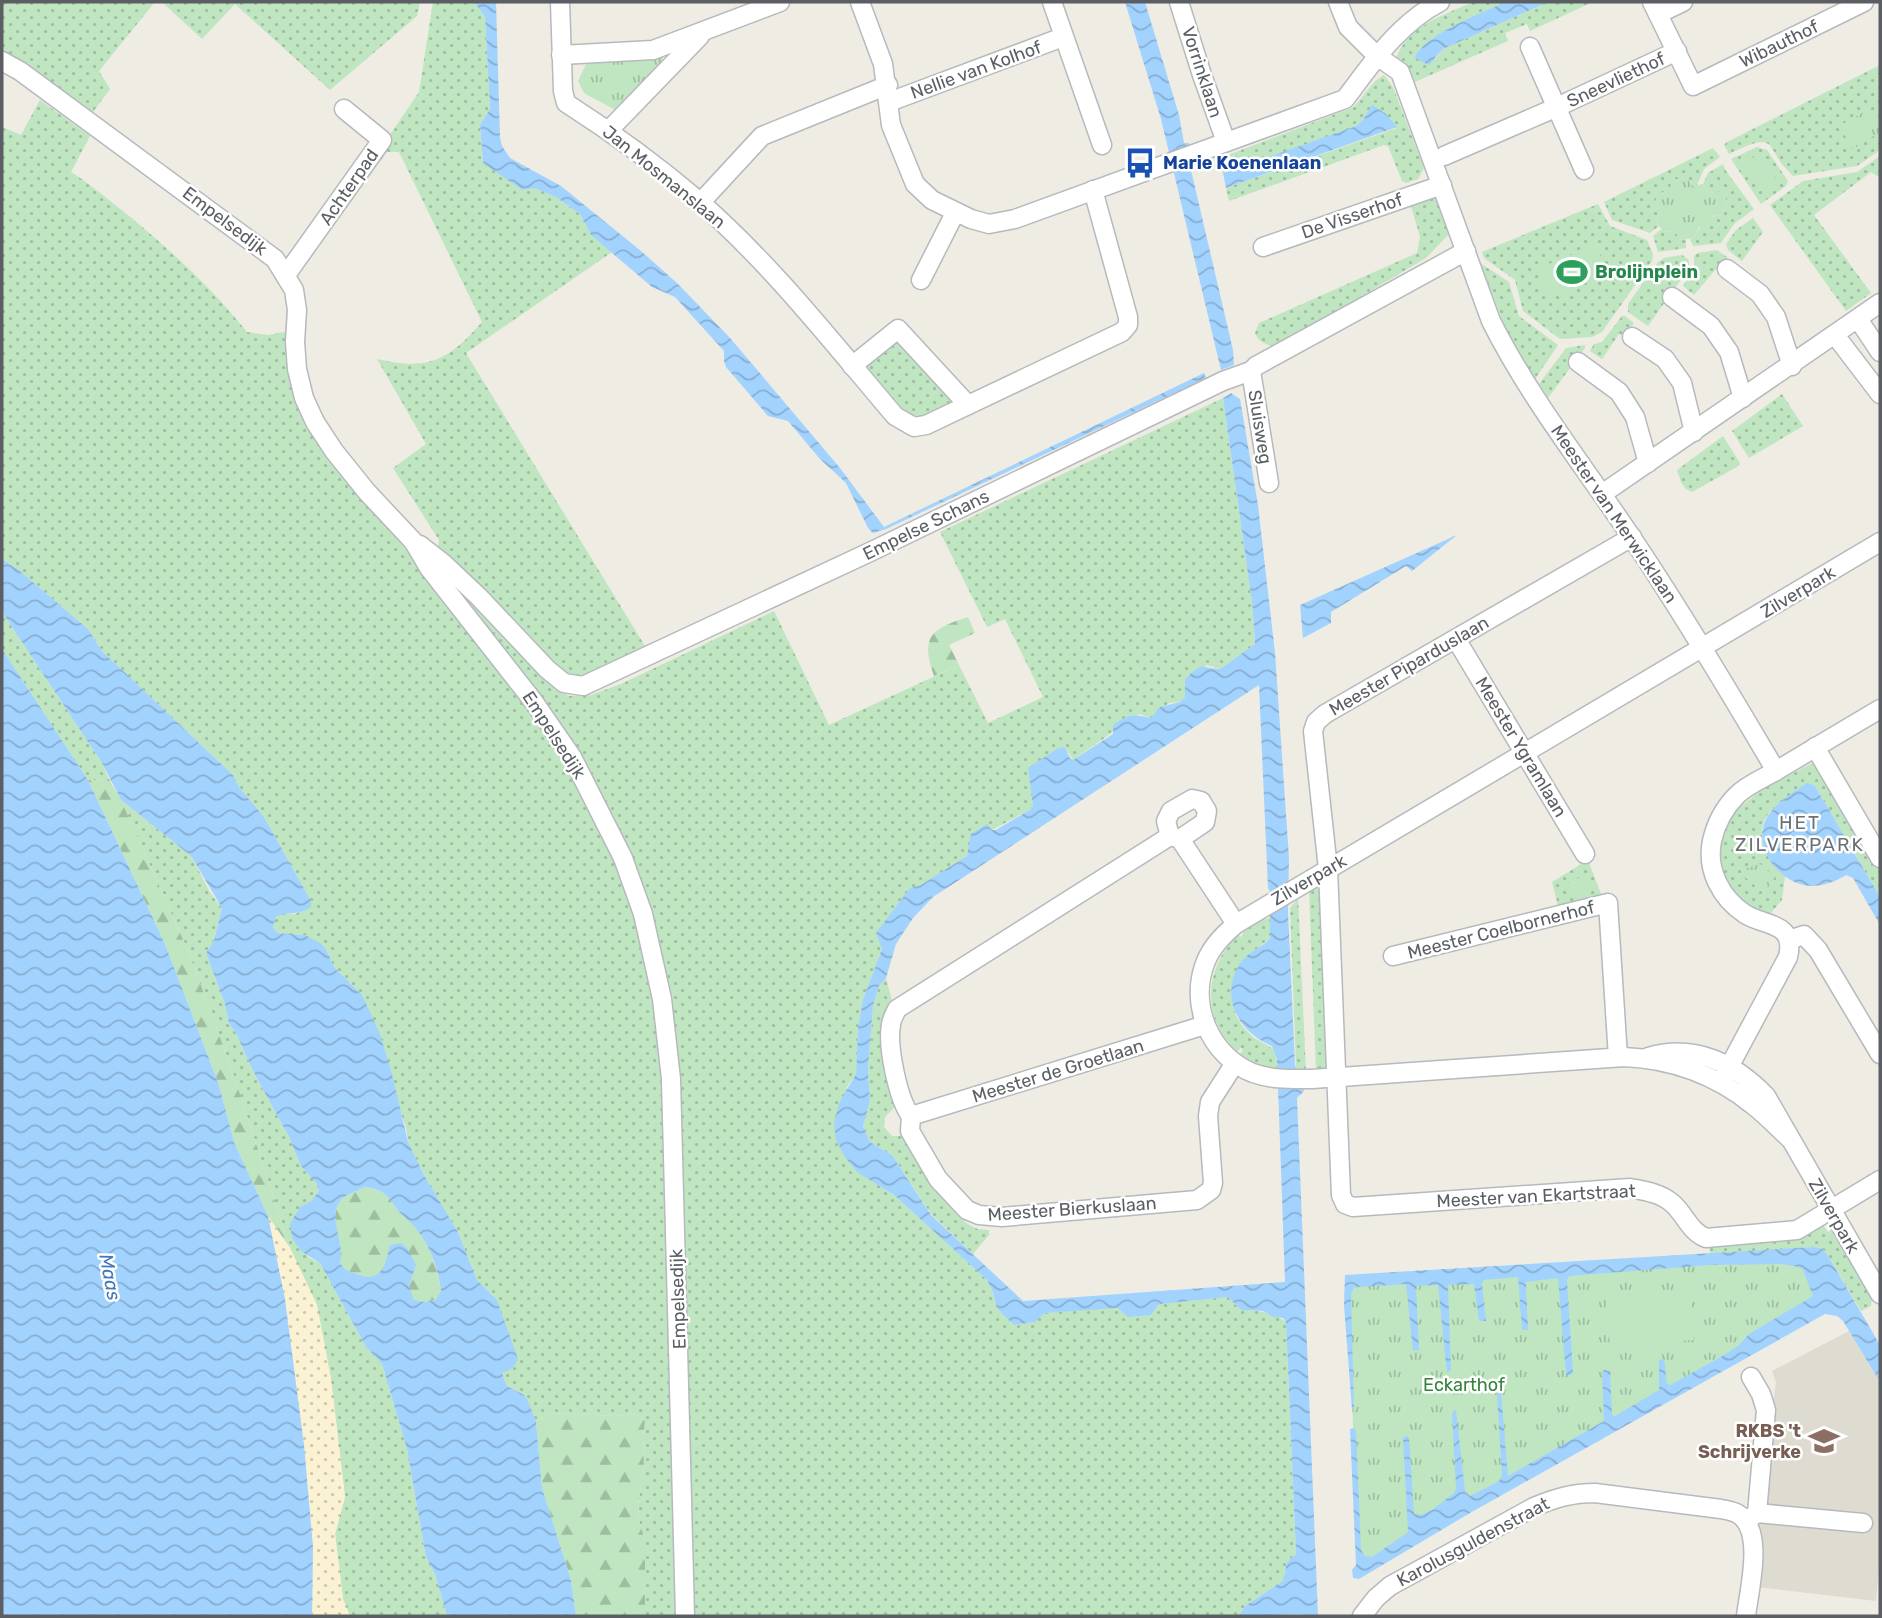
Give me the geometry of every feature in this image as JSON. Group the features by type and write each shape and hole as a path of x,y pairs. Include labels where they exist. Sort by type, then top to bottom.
{"street":[{"name":"Jan Mosmanslaan","path":"560,2 563,91 566,103 609,130 700,202 767,268 895,416 914,427 926,425 1122,332 1128,325 1093,190"},
{"path":"561,55 653,50 780,2"},
{"path":"860,2 883,64 891,125 915,184 932,200 955,213 989,224 1015,219 1345,99 1377,56 1408,22 1440,2"},
{"path":"1052,2 1102,145"},
{"name":"Vorrinklaan","path":"1179,2 1226,142"},
{"name":"Meester van Merwicklaan","path":"1338,2 1348,27 1377,56 1400,72 1491,321 1507,353 1704,648 1776,771"},
{"path":"1676,51 1655,8 1683,2"},
{"name":"Wibauthof","path":"1676,51 1693,86 1864,2"},
{"path":"609,130 705,31"},
{"name":"Nellie van Kolhof","path":"700,202 762,136 1063,37"},
{"name":"Sneevliethof","path":"1530,47 1584,170"},
{"name":"Sneevliethof","path":"1444,156 1676,51"},
{"name":"Empelsedijk","path":"2,61 20,71 221,216 275,259 294,290 297,310 297,369 304,398 315,422 366,492 413,541 429,568 512,674 572,757 623,858 643,914 662,999 671,1079 685,1616"},
{"name":"Achterpad","path":"286,275 382,140 344,109"},
{"name":"De Visserhof","path":"1263,247 1442,185"},
{"path":"921,280 955,213"},
{"name":"Empelse Schans","path":"413,541 443,563 564,683 583,686 870,552 1223,381 1251,371 1466,251"},
{"path":"1727,269 1760,294 1776,317 1792,366"},
{"path":"1672,297 1712,326 1729,352 1743,398"},
{"path":"1602,494 1880,303"},
{"path":"1858,319 1880,352"},
{"path":"852,366 898,329 968,405"},
{"path":"1835,335 1880,394"},
{"path":"1632,337 1665,359 1682,383 1694,432"},
{"path":"1578,362 1619,393 1635,417 1648,463"},
{"name":"Sluisweg","path":"1251,371 1269,483"},
{"name":"Meester Piparduslaan","path":"1328,869 1313,731 1316,722 1325,714 1632,537"},
{"name":"Zilverpark","path":"1880,542 1268,903 1236,924 1218,940 1205,962 1200,983 1200,1003 1205,1025 1222,1054 1252,1073 1275,1079 1618,1057 1645,1058 1663,1052 1708,1056 1725,1075 1749,1078 1766,1096 1780,1116 1789,1138 1880,1294"},
{"name":"Meester Ygramlaan","path":"1457,639 1585,854"},
{"path":"1725,1075 1788,957 1789,940 1783,930 1746,915 1720,889 1710,858 1718,821 1740,792 1880,709"},
{"path":"1815,747 1878,849"},
{"name":"Meester Bierkuslaan","path":"1235,1063 1210,1102 1208,1116 1213,1183 1211,1190 1197,1200 1002,1217 979,1215 967,1210 938,1179 910,1131 911,1116 903,1107 893,1062 891,1024 897,1009 1175,838 1236,924"},
{"name":"Meester van Ekartstraat","path":"1328,869 1341,1195 1345,1203 1353,1206 1630,1188 1662,1196 1673,1204 1696,1234 1706,1238 1797,1230 1880,1180"},
{"name":"Meester Coelbornerhof","path":"1393,956 1608,903 1618,1057"},
{"path":"1789,940 1804,935 1818,950 1880,1054"},
{"name":"Meester de Groetlaan","path":"911,1116 1205,1025"},
{"path":"1746,1616 1754,1544 1752,1517 1766,1410 1751,1377"},
{"name":"Karolusguldenstraat","path":"1363,1616 1376,1598 1390,1586 1534,1507 1556,1497 1577,1493 1608,1494 1721,1509 1752,1517 1863,1524"}],"shaded area":[{"name":"RKBS 't Schrijverke","path":"1849,1331 1880,1382 1880,1556 1876,1601 1756,1587 1761,1500 1776,1382 1772,1371"}],"green space":[{"path":"2,2 155,2 99,71 110,89 90,116 2,52"},
{"path":"162,2 420,2 417,16 330,90 235,4 202,39"},
{"path":"433,2 474,2 485,17 490,109 480,125 483,163 522,190 535,187 556,197 580,214 591,235 612,252 466,353 648,651 593,677 568,678 457,568 438,546 439,540 393,468 426,444 377,359 410,364 436,360 458,346 482,322 399,152 387,152 330,231 328,226 419,92"},
{"path":"1474,2 1506,2 1434,38 1435,60 1443,49 1548,2 1593,2 1530,31 1527,24 1505,33 1508,41 1408,85 1395,61 1400,49 1427,23"},
{"path":"664,55 655,76 619,112 584,93 578,81 589,58"},
{"path":"1880,65 1880,150 1857,166 1793,176 1764,142 1729,154 1724,145 1727,142"},
{"path":"1384,75 1393,87 1424,168 1418,179 1406,183 1402,181 1388,146 1384,145 1229,201 1226,188 1397,128 1363,120 1356,126 1223,173 1220,158 1354,107 1375,81"},
{"path":"40,100 90,136 71,172 123,211 172,253 247,332 268,335 290,331 291,358 369,504 448,601 566,758 614,849 649,960 665,1071 680,1616 645,1616 645,1540 639,1521 638,1504 644,1468 645,1421 637,1414 615,1416 550,1413 536,1421 524,1395 507,1386 502,1373 513,1368 497,1300 477,1280 458,1232 408,1142 406,1128 362,995 334,967 326,949 305,935 276,933 273,926 276,917 296,914 311,901 264,817 239,787 233,775 102,651 88,629 2,559 2,127 21,135"},
{"path":"1869,109 1880,132 1853,149 1839,126"},
{"path":"1757,147 1767,150 1788,181 1786,186 1761,204 1731,159"},
{"path":"1713,148 1720,157 1704,169 1697,185 1693,186 1686,178 1673,180 1656,222 1659,226 1650,233 1612,220 1604,202"},
{"path":"1759,153 1780,185 1765,196 1743,164"},
{"path":"1880,156 1880,178 1871,172 1814,215 1871,293 1846,311 1770,205 1803,181 1857,172"},
{"path":"1723,164 1754,209 1734,224 1721,243 1693,246 1690,239 1694,238 1706,222 1723,214 1728,202 1720,192 1709,193 1703,184 1708,173"},
{"path":"1686,178 1693,186 1703,184 1709,193 1720,191 1728,202 1723,214 1713,216 1709,226 1699,227 1694,238 1681,240 1674,231 1664,232 1656,222 1660,212 1654,204 1658,193 1668,191 1673,180"},
{"path":"1428,197 1437,200 1450,233 1426,258 1276,347 1258,339 1255,333 1259,323 1417,253 1420,237 1411,206"},
{"path":"1598,204 1610,226 1647,240 1653,254 1652,261 1602,332 1592,337 1560,339 1523,311 1515,280 1484,258 1482,252"},
{"path":"1753,218 1763,232 1742,261 1728,250 1726,244 1736,230"},
{"path":"1662,229 1664,232 1674,231 1681,240 1686,239 1686,248 1658,252 1653,236"},
{"name":"Brolijnplein","path":"1596,245 1608,274 1548,299 1536,269"},
{"path":"1717,250 1728,258 1694,295 1683,286 1694,269 1694,256 1697,253"},
{"path":"1682,255 1689,260 1689,268 1648,326 1628,312 1628,304 1658,262 1664,258"},
{"path":"1480,263 1509,282 1519,316 1558,345 1535,379 1506,329"},
{"path":"1622,316 1634,323 1624,336 1619,334 1602,359 1590,351 1594,344 1602,342"},
{"path":"899,336 958,402 919,419 903,414 862,365"},
{"path":"1585,345 1548,398 1539,384 1566,348"},
{"path":"1782,394 1803,426 1749,458 1732,431"},
{"path":"1223,398 1252,602 1255,644 1220,669 1207,665 1185,679 1185,697 1180,702 1169,703 1151,718 1139,714 1073,760 1065,747 1031,809 992,830 963,861 921,885 910,888 863,999 858,1028 856,1074 847,1087 845,1157 857,1171 894,1195 986,1279 997,1307 1014,1325 1034,1322 1045,1313 1228,1297 1241,1310 1265,1312 1286,1322 1296,1554 1287,1562 1283,1581 1245,1606 1239,1616 689,1616 676,1068 620,840 440,567 464,589 524,658 555,687 569,696 591,695 621,684 774,611 829,725 959,665 988,723 1043,697 1005,619 987,627 940,532"},
{"path":"1723,436 1740,463 1692,492 1686,489 1677,470"},
{"path":"2,612 102,763 110,781 88,780 2,649"},
{"path":"968,617 975,633 949,645 959,665 934,676 928,652 932,636 937,630"},
{"path":"1816,761 1880,869 1880,897 1815,786 1776,806 1762,827 1767,855 1785,876 1782,900 1770,914 1755,908 1735,894 1718,870 1719,843 1732,814 1761,790","holes":["1742,870 1774,877 1763,892"]},
{"path":"88,780 110,781 189,953 234,1076 290,1248 268,1216 234,1142 219,1085 165,944"},
{"path":"121,800 191,856 210,892 222,908 214,940 206,953 225,1004 229,1024 289,1137 301,1166 317,1184 319,1191 311,1201 308,1257 320,1263 366,1347 382,1364 407,1449 426,1557 435,1574 447,1616 350,1616 343,1599 335,1534 345,1497 331,1379 317,1305 290,1248 234,1076 189,953"},
{"path":"1588,860 1603,899 1559,910 1552,882"},
{"path":"1760,864 1775,877 1763,892 1746,878 1742,870"},
{"path":"1588,874 1593,889 1573,896 1568,882"},
{"path":"1319,883 1327,1070 1316,1072 1309,888"},
{"path":"1298,896 1306,1073 1272,1070 1240,1054 1243,1050 1241,1048 1237,1052 1225,1038 1212,1008 1213,977 1218,962 1238,934 1240,937 1244,935 1242,930 1269,911","holes":["1296,901 1290,908 1296,1067 1278,1068 1275,1050 1253,1037 1243,1027 1236,1016 1231,996 1233,980 1242,961 1270,938 1270,918 1259,921 1286,903"]},
{"path":"886,978 894,1008 896,1102 885,1117 884,1127 892,1136 903,1136 944,1199 963,1220 975,1228 989,1230 989,1235 973,1254 931,1214 892,1155 870,1142 863,1126 870,1101 868,1069 873,1006 879,986"},
{"path":"365,1187 387,1196 423,1237 438,1275 441,1291 435,1300 414,1300 409,1286 412,1274 387,1259 383,1271 373,1277 354,1274 340,1263 335,1220 338,1204 344,1197"},
{"path":"1821,1222 1828,1232 1831,1230 1872,1299 1871,1306 1861,1311 1821,1248 1710,1254 1709,1244"},
{"name":"Eckarthof","path":"1818,1256 1842,1298 1359,1574 1347,1277"},
{"path":"1691,1297 1694,1340 1610,1346 1607,1302"},
{"path":"550,1413 615,1416 637,1414 645,1421 644,1468 638,1504 639,1521 645,1540 645,1616 576,1616 571,1580 542,1488 536,1421"}],"sand":[{"path":"268,1216 290,1248 317,1305 331,1379 345,1497 335,1534 343,1599 350,1616 312,1616 313,1547 285,1299"}],"water":[{"path":"474,2 496,2 500,138 510,158 561,186 677,283 731,339 840,468 884,527 1204,373 1206,378 873,533 846,483 820,459 788,421 768,416 726,367 724,351 675,297 652,287 591,235 580,214 556,197 535,188 522,190 483,163 480,125 490,109 485,17"},
{"path":"1125,2 1145,2 1179,115 1184,143 1189,143 1196,166 1191,170 1233,350 1234,365 1221,370 1161,119"},
{"path":"1506,2 1548,2 1443,49 1429,65 1415,58 1420,49 1442,33"},
{"path":"1372,105 1385,113 1397,127 1226,188 1223,173 1356,126"},
{"path":"1231,393 1240,399 1258,505 1275,653 1289,858 1288,911 1295,1065 1304,1091 1297,1098 1318,1616 1239,1616 1245,1606 1283,1581 1287,1562 1296,1554 1286,1322 1283,1318 1273,1317 1263,1311 1241,1310 1228,1297 1159,1304 1151,1315 1128,1317 1118,1308 1045,1313 1034,1322 1014,1325 997,1307 986,1279 894,1195 857,1172 836,1140 834,1124 839,1103 856,1074 858,1028 863,999 882,949 876,933 910,888 921,885 967,856 971,834 987,824 992,830 996,830 1031,809 1033,805 1028,768 1057,749 1065,747 1073,760 1113,734 1113,726 1126,717 1151,718 1160,707 1180,702 1185,697 1185,679 1196,669 1202,666 1220,669 1255,644 1252,602 1223,398","holes":["1259,685 1270,938 1241,962 1231,987 1235,1011 1241,1022 1260,1040 1272,1046 1277,1059 1285,1282 1023,1301 931,1215 892,1155 870,1142 863,1126 870,1101 868,1069 873,1006 879,986 886,978 896,944 913,918 933,897"]},
{"path":"1457,535 1412,571 1406,566 1331,612 1331,623 1303,638 1300,605"},
{"path":"2,559 88,629 102,651 233,775 239,787 264,817 311,901 311,907 306,910 276,917 273,927 277,933 305,935 320,943 326,949 334,967 362,995 380,1034 408,1142 458,1232 477,1280 497,1300 518,1359 513,1368 502,1373 507,1386 527,1399 536,1421 542,1488 571,1580 576,1616 447,1616 435,1574 426,1557 407,1449 382,1364 366,1347 320,1263 301,1251 292,1238 290,1224 300,1207 311,1201 319,1191 317,1184 301,1166 289,1137 229,1024 225,1004 206,953 214,940 222,908 191,856 121,800 102,763 2,612","holes":["365,1187 387,1196 426,1244 436,1267 441,1291 435,1300 414,1300 409,1286 416,1265 407,1248 401,1243 390,1245 382,1270 373,1276 351,1272 340,1263 336,1220 338,1204 344,1197"]},
{"name":"Maas","path":"2,649 88,780 165,944 219,1085 234,1142 268,1216 285,1299 304,1445 313,1547 312,1616 2,1616"},
{"path":"1807,783 1815,786 1880,897 1880,925 1853,878 1846,875 1821,885 1796,883 1784,876 1767,856 1762,831 1766,819 1779,803"},
{"path":"1821,1248 1827,1254 1880,1345 1880,1382 1843,1321 1837,1316 1825,1314 1470,1513 1359,1579 1353,1578 1352,1570 1356,1565 1350,1429 1356,1430 1361,1550 1365,1556 1372,1557 1408,1532 1403,1437 1409,1438 1414,1514 1421,1515 1432,1510 1454,1493 1456,1488 1452,1413 1456,1410 1465,1491 1470,1496 1499,1481 1502,1475 1497,1394 1501,1392 1508,1476 1604,1421 1604,1370 1610,1371 1612,1415 1615,1416 1659,1390 1659,1360 1664,1359 1667,1384 1670,1385 1724,1355 1738,1346 1749,1334 1813,1296 1803,1270 1782,1264 1710,1265 1569,1276 1567,1280 1573,1373 1566,1375 1558,1278 1526,1282 1528,1330 1522,1330 1518,1277 1484,1280 1482,1284 1486,1321 1479,1321 1474,1284 1448,1285 1451,1370 1447,1373 1438,1285 1416,1286 1419,1350 1413,1351 1406,1284 1354,1288 1351,1294 1352,1410 1344,1305 1345,1275"}],"place":[{"name":"Marie Koenenlaan","path":"1140,163"},
{"name":"Brolijnplein","path":"1572,272"},
{"name":"RKBS 't Schrijverke","path":"1824,1441"}],"district":[{"name":"HET ZILVERPARK","path":"1800,833"}]}
